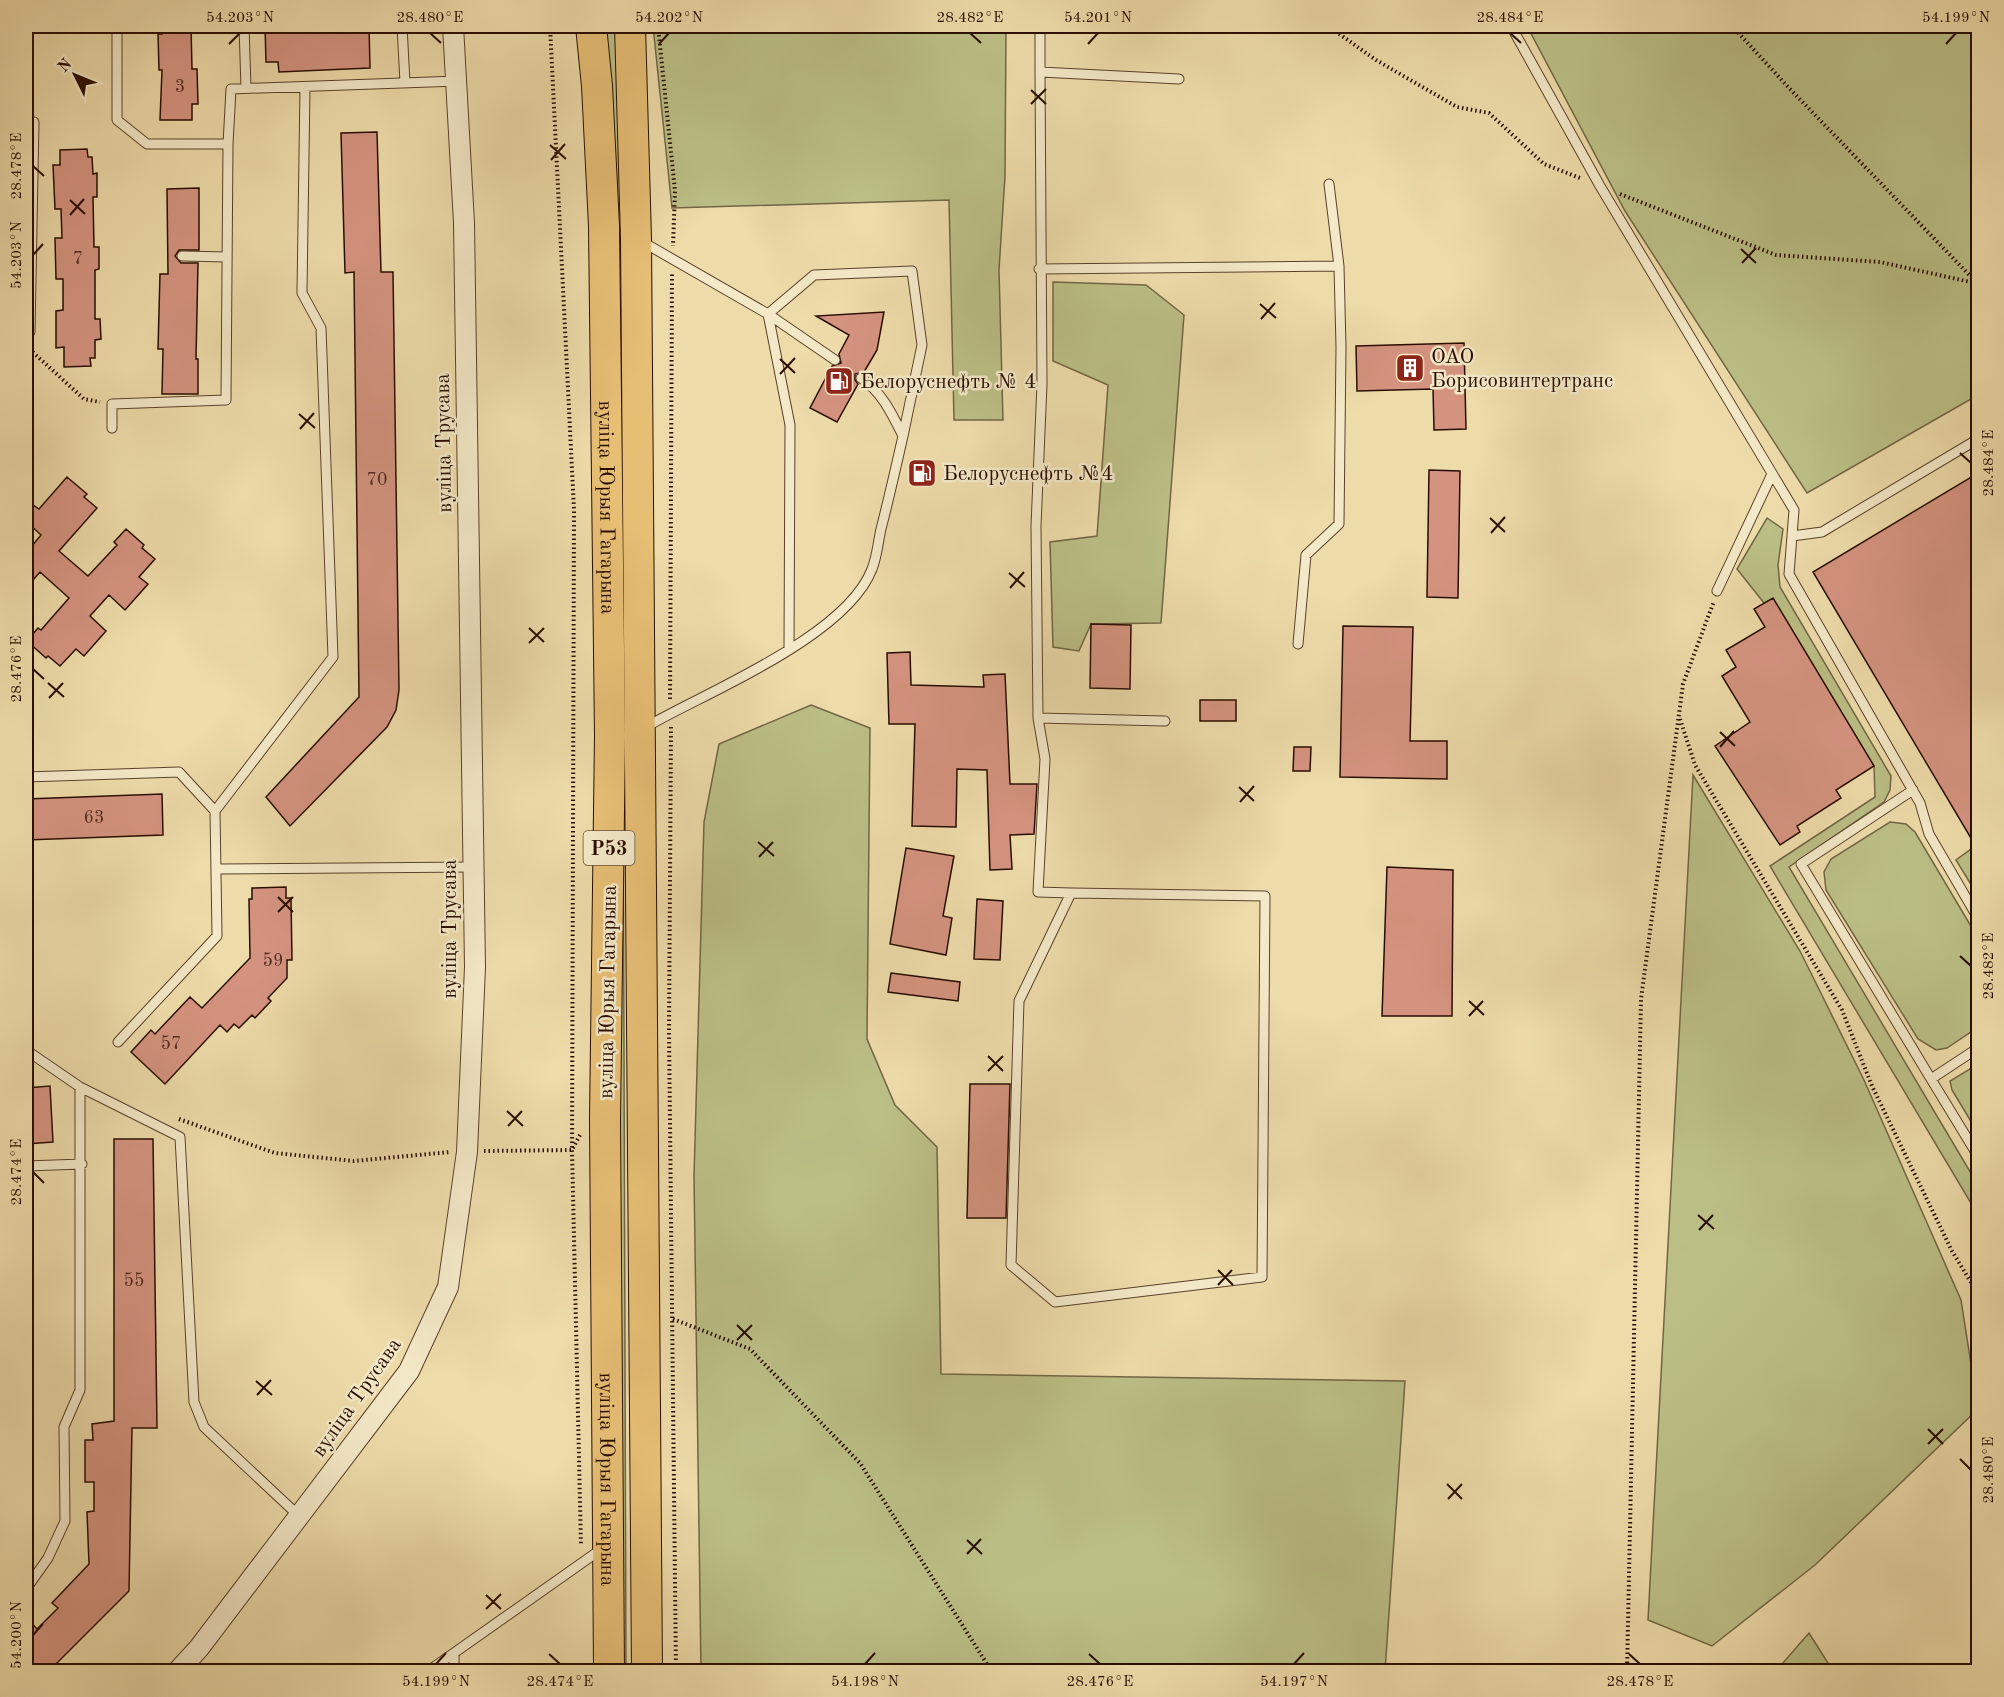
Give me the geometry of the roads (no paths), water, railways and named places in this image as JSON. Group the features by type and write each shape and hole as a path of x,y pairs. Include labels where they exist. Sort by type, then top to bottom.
{"main road":[{"name":"вуліца Юрыя Гагарына","path":"591,26 597,86 605,285 610,735 605,1119 595,1546 609,1671"},
{"name":"вуліца Юрыя Гагарына","path":"630,26 636,239 647,1671"}],"street":[{"name":"вуліца Трусава","path":"177,1671 199,1648 409,1371 448,1287 467,1152 475,967 464,223 453,26"}],"lane":[{"path":"244,26 246,88"},
{"path":"402,26 405,83"},
{"path":"1040,26 1039,269 1042,384 1036,526 1038,718 1045,759 1038,892 1265,896 1262,1277 1055,1302 1011,1265 1020,1000 1071,893"},
{"path":"1510,26 1600,186 1794,510 1789,574 1913,790 1920,803 1929,834 1978,918"},
{"path":"117,30 117,120 147,144 228,144"},
{"path":"1040,72 1179,79"},
{"path":"112,428 112,404 226,399 228,144 231,89 405,83 458,89"},
{"path":"215,811 333,657 321,328 302,293 305,87"},
{"path":"26,332 30,332 34,122"},
{"path":"1298,644 1306,555 1339,524 1339,266 1329,184"},
{"path":"636,239 672,257 768,314 836,360"},
{"path":"182,256 227,257"},
{"path":"1039,269 1339,266"},
{"path":"639,731 727,687 789,650 836,616 856,595 872,570 922,345 912,271 814,275 768,314"},
{"path":"768,314 790,426 789,650"},
{"path":"861,378 872,386 884,401 903,435"},
{"path":"1792,536 1821,532 1978,439"},
{"path":"1717,591 1772,474"},
{"path":"1038,718 1165,721"},
{"path":"26,777 179,772 215,811 218,869 217,936 118,1042"},
{"path":"1913,790 1801,864 1978,1156"},
{"path":"218,869 473,867"},
{"path":"1930,1079 1978,1048"},
{"path":"26,1050 80,1087 180,1137 194,1402 204,1427 299,1516"},
{"path":"26,1589 48,1558 65,1521 64,1427 80,1390 82,1164 80,1087"},
{"path":"26,1166 82,1164"},
{"path":"427,1671 454,1654 595,1546"},
{"path":"454,1654 454,1671"}],"place":[{"name":"ОАО Борисовинтертранс","path":"1410,368"},
{"name":"Белоруснефть № 4","path":"839,381"},
{"name":"Белоруснефть №4","path":"922,473"}]}
